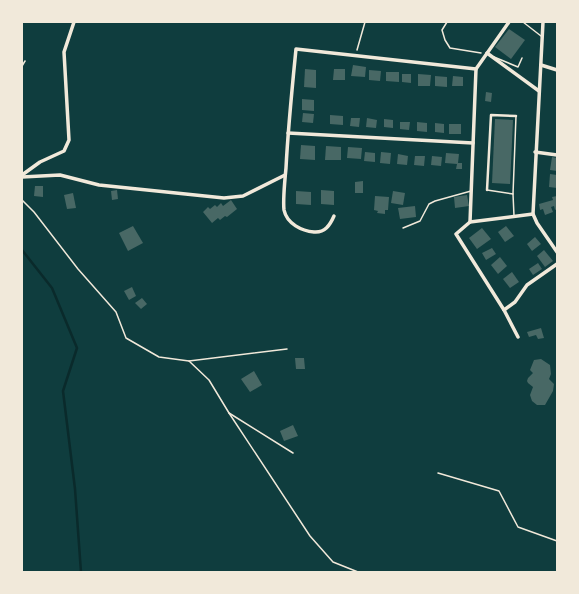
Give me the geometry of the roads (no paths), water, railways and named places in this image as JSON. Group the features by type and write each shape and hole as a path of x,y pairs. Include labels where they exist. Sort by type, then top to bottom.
{"street":[{"path":"22,176 40,162 64,151 69,140 64,52 74,22"},
{"path":"470,222 476,69 510,22"},
{"path":"543,22 535,152 533,214 537,223 557,252"},
{"path":"334,216 325,230 319,232 302,230 295,226 284,211 288,133 296,49 476,69"},
{"path":"487,54 539,91"},
{"path":"541,65 557,70"},
{"path":"487,190 491,115 516,116"},
{"path":"288,133 473,144"},
{"path":"535,152 557,154"},
{"path":"22,176 60,175 99,185 224,198 243,196 285,175"},
{"path":"518,337 504,310 456,234 470,222 533,214"},
{"path":"504,310 515,302 527,285 557,264"}],"lane":[{"path":"523,22 542,37"},
{"path":"487,54 518,66 522,58"},
{"path":"22,66 25,61"},
{"path":"514,216 513,194 516,116"},
{"path":"487,190 513,194"},
{"path":"403,228 420,221 429,204 471,191"},
{"path":"22,200 34,212 78,269 116,312 126,338 159,357 189,361 287,349"},
{"path":"189,361 209,380 310,536 333,562 358,572"},
{"path":"230,413 292,452"},
{"path":"438,473 499,491 518,527 557,541"}],"waterway":[{"path":"22,250 52,288 77,348 63,391 75,489 81,572"}]}
